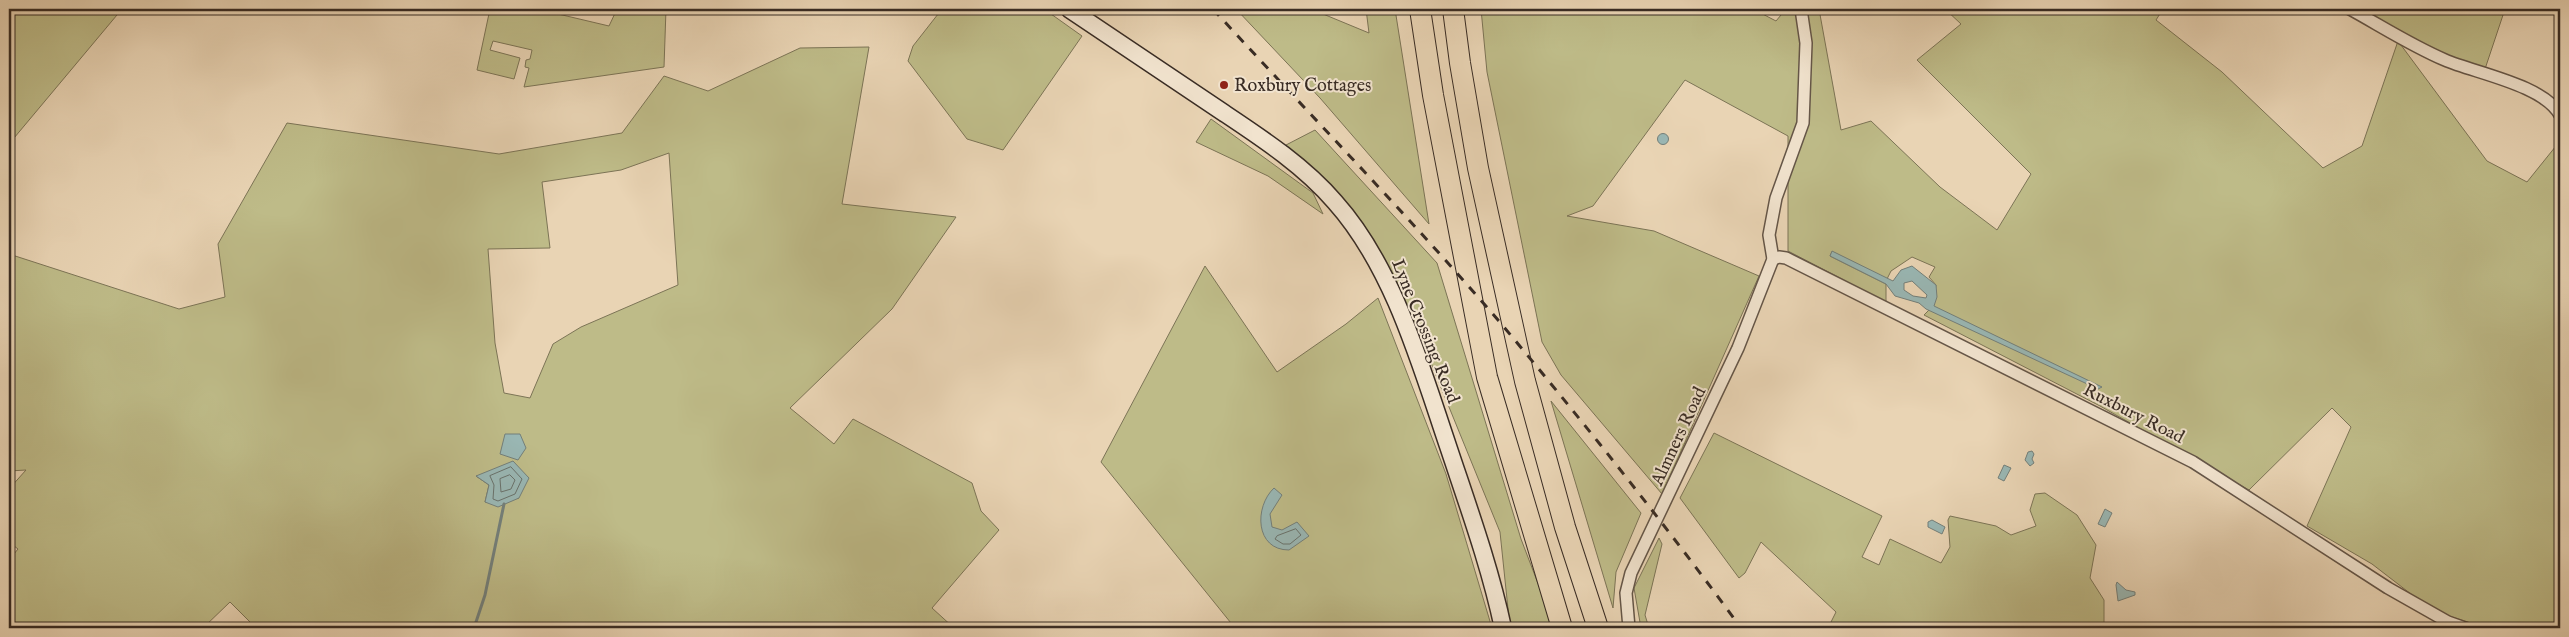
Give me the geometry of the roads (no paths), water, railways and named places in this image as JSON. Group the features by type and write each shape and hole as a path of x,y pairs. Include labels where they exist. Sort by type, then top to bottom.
{"highway":[{"path":"1420,9 1433,95 1487,377 1562,628"},
{"path":"1453,9 1478,168 1525,381 1565,527 1598,628"}],"street":[{"name":"Lyne Crossing Road","path":"1068,9 1268,143 1314,181 1355,226 1372,252 1395,300 1427,384 1486,559 1503,628"},
{"path":"1773,259 1769,235 1776,198 1803,123 1806,43 1802,9"},
{"path":"2350,9 2444,60 2517,84 2551,103 2560,115"},
{"name":"Ruxbury Road","path":"1773,259 1779,257 1786,258 2193,462 2388,588 2448,622 2465,628"},
{"name":"Almners Road","path":"1629,628 1626,593 1631,573 1739,346 1773,259"}],"water":[{"path":"1663,133 1669,139 1663,145 1657,139"},
{"path":"1832,251 1893,281 1901,270 1912,266 1936,285 1937,297 1934,306 2102,387 2098,389 1926,309 1919,303 1895,296 1886,284 1830,256","holes":["1912,281 1927,295 1926,298 1913,296 1904,290 1904,283"]},
{"path":"505,434 520,434 526,448 518,460 500,454"},
{"path":"2032,451 2034,454 2032,459 2034,463 2030,466 2025,460 2028,452"},
{"path":"513,461 529,478 519,498 498,507 485,502 489,485 476,476"},
{"path":"2004,465 2011,468 2004,481 1998,478"},
{"path":"1274,488 1282,495 1270,514 1272,527 1282,530 1297,522 1309,536 1289,550 1278,548 1270,543 1264,535 1261,526 1263,506"},
{"path":"2105,509 2112,513 2105,527 2098,524"},
{"path":"1932,520 1945,527 1942,534 1928,527 1928,522"},
{"path":"2117,582 2126,590 2135,592 2135,595 2118,601"}],"waterway":[{"path":"474,628 485,595 504,504"}],"railway":[{"path":"1213,9 1392,202 1498,320 1622,472 1741,628"}],"place":[{"name":"Roxbury Cottages","path":"1224,85"}]}
